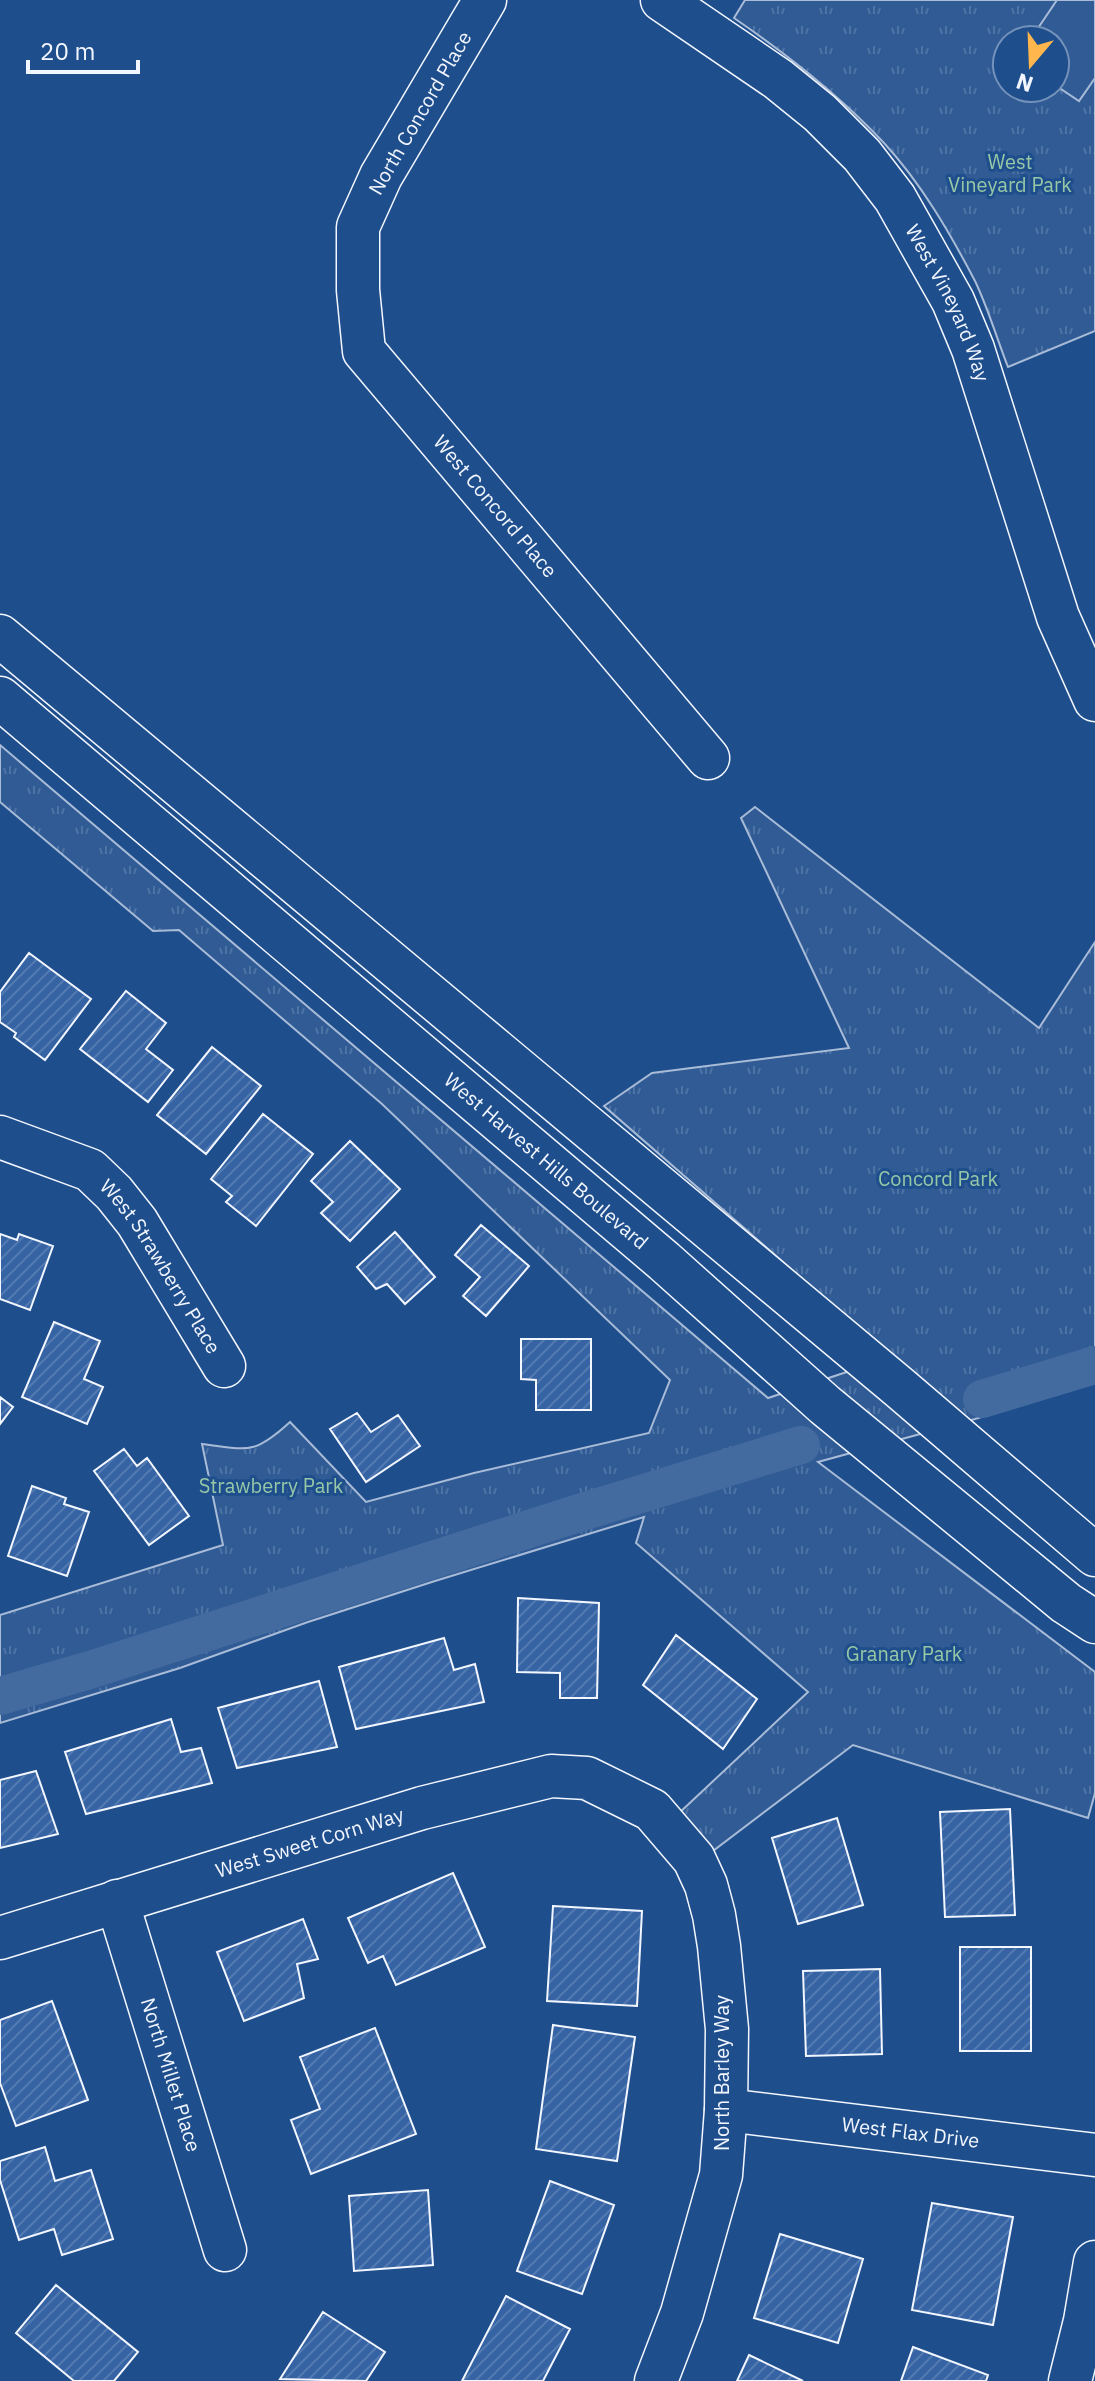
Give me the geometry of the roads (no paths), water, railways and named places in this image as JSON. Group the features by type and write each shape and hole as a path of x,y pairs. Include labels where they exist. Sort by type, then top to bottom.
{"street":[{"name":"North Concord Place","path":"358,227 381,176 485,0"},
{"name":"West Vineyard Way","path":"662,0 778,79 820,113 862,155 895,198 953,301 973,349 1058,617 1095,700"},
{"name":"West Concord Place","path":"358,227 358,290 364,351 708,758"},
{"path":"0,636 900,1388 1095,1555"},
{"name":"West Harvest Hills Boulevard","path":"0,698 616,1221 825,1405 1066,1603 1095,1622"},
{"name":"West Strawberry Place","path":"0,1137 90,1170 114,1193 137,1222 224,1366"},
{"name":"West Sweet Corn Way","path":"0,1938 422,1808 551,1776 587,1778 621,1793"},
{"name":"North Barley Way","path":"621,1793 652,1810 694,1859 706,1885 714,1915 727,2029 721,2175 682,2313 656,2381"},
{"name":"North Millet Place","path":"117,1901 225,2250"},
{"name":"West Flax Drive","path":"726,2110 1095,2155"},
{"path":"1070,2381 1095,2262"}],"waterway":[{"path":"982,1399 1095,1365"},
{"path":"0,1696 801,1445"}],"park label":[{"name":"West Vineyard Park","path":"1010,174"},
{"name":"Concord Park","path":"938,1179"},
{"name":"Strawberry Park","path":"271,1486"},
{"name":"Granary Park","path":"904,1654"}]}
